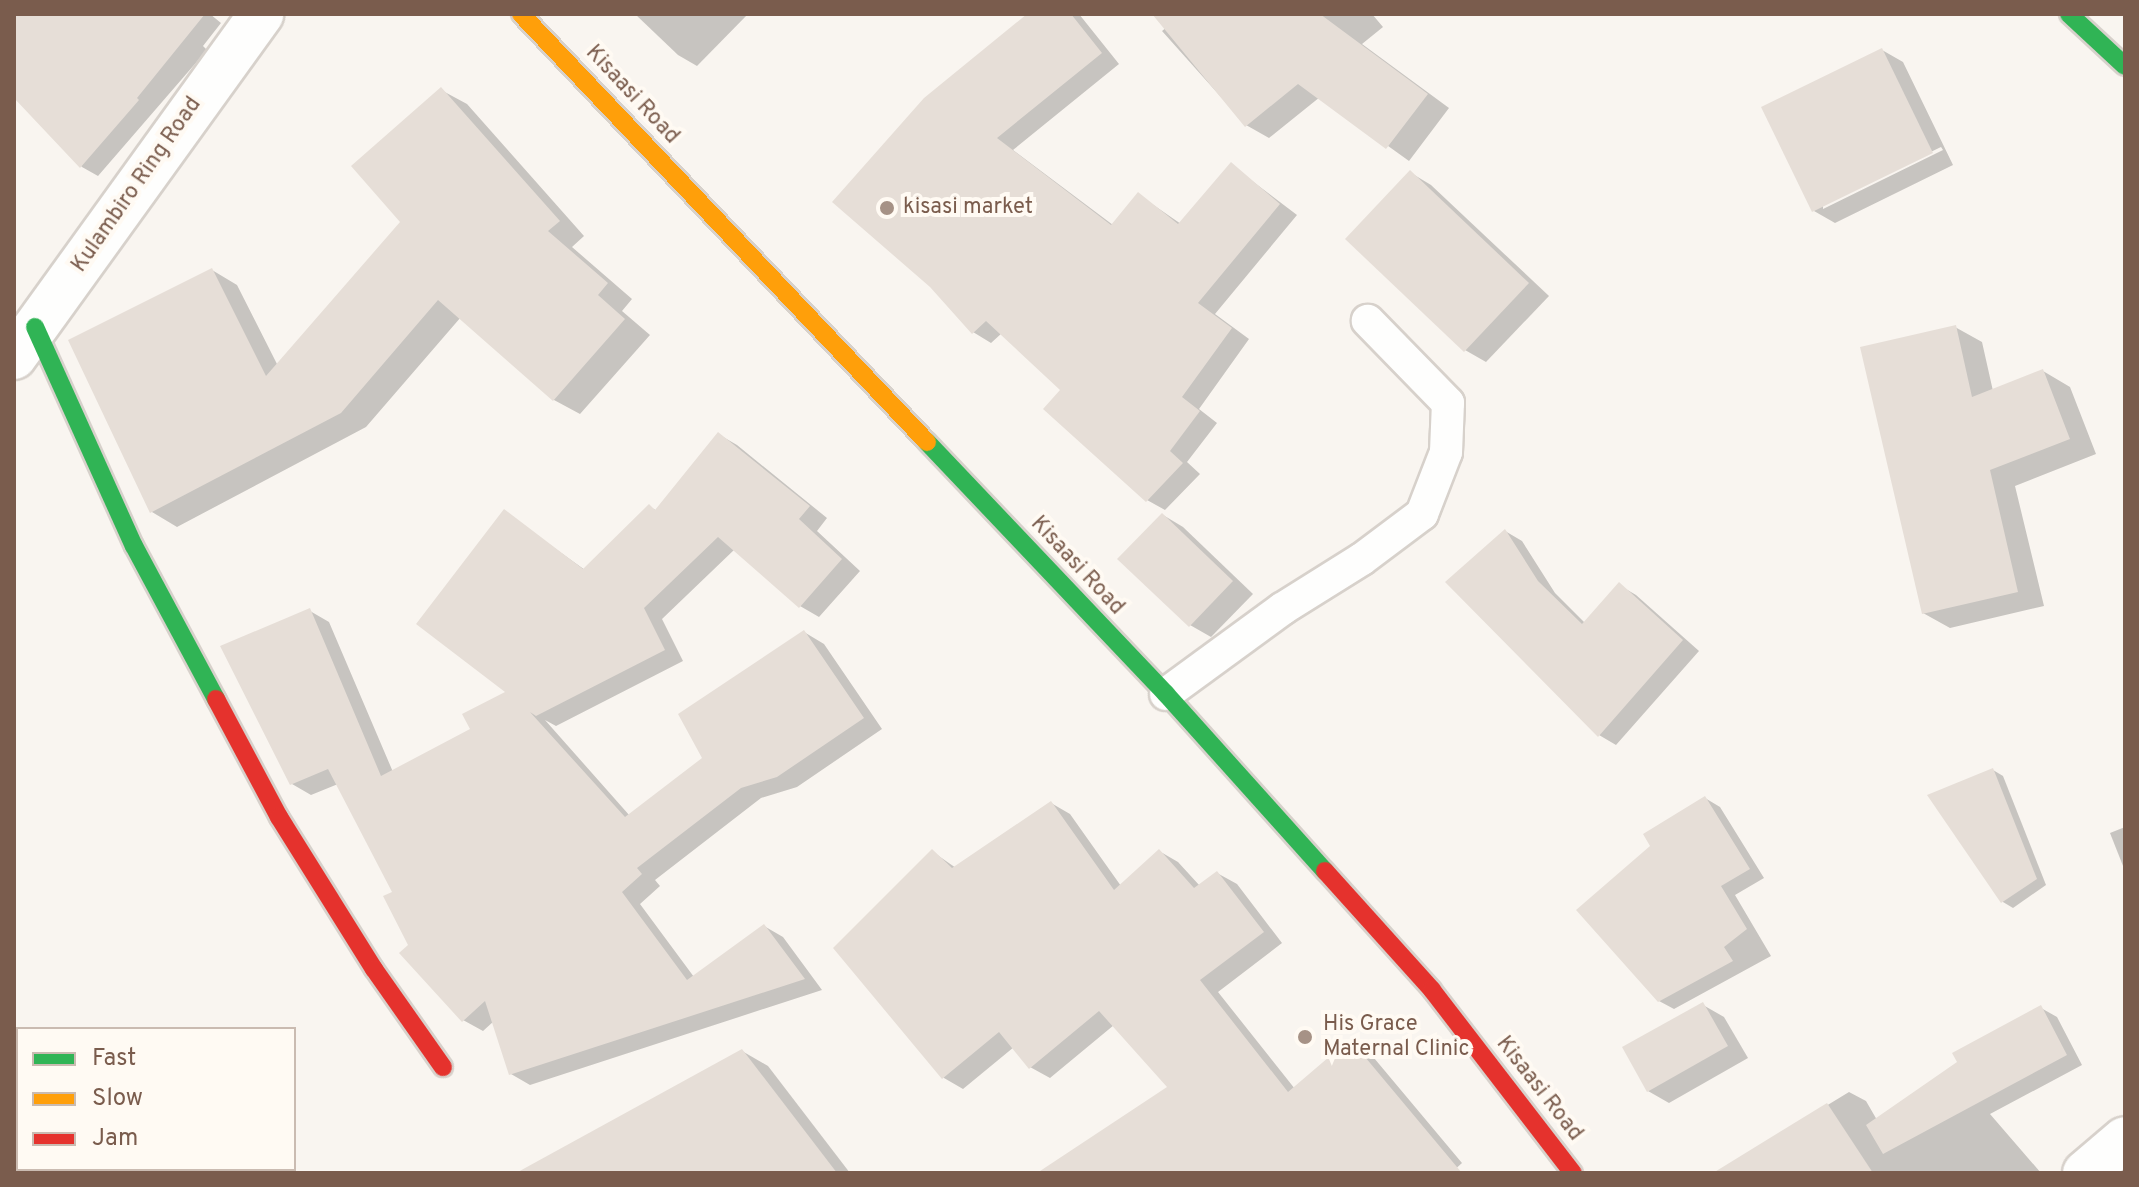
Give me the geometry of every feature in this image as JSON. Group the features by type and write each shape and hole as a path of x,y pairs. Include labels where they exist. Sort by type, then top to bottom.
{"main road":[{"name":"Kisaasi Road","path":"521,14 1166,694 1432,990 1573,1173"},
{"path":"2069,14 2124,63"},
{"path":"24,342 279,817 374,969 443,1067"}],"street":[{"name":"Kulambiro Ring Road","path":"24,342 261,14"},
{"path":"2085,1173 2125,1139"}],"lane":[{"path":"1166,694 1282,609 1362,559 1422,514 1446,452 1448,403 1368,321"}],"building":[{"path":"14,14 205,14 137,98 139,100 80,168 14,98"},
{"path":"1027,14 1071,14 1102,53 997,138 1111,225 1138,192 1178,224 1231,162 1280,204 1198,303 1232,328 1182,397 1200,411 1170,451 1183,463 1146,502 1043,409 1060,390 986,321 972,334 930,287 832,202 924,98"},
{"path":"1152,14 1320,14 1428,94 1386,149 1298,84 1245,127"},
{"path":"1882,48 1933,153 1812,212 1761,107"},
{"path":"441,87 560,221 548,231 608,283 598,295 625,319 553,401 438,300 341,413 150,513 68,340 212,268 266,376 400,222 351,166"},
{"path":"1410,170 1529,283 1464,352 1345,239"},
{"path":"1956,325 1972,397 2043,369 2070,439 1990,470 2018,592 1922,614 1860,347"},
{"path":"718,432 810,506 799,519 842,559 799,608 718,537 644,608 665,650 536,716 530,712 625,817 702,758 678,714 804,630 864,718 777,777 741,788 637,868 642,874 622,892 687,980 764,924 805,979 509,1075 485,1001 462,1022 399,953 408,945 383,896 392,892 328,769 290,785 220,646 310,608 381,776 470,729 462,714 505,692 416,624 504,509 583,569 649,504 655,510"},
{"path":"1162,513 1233,581 1189,627 1117,559"},
{"path":"1505,529 1538,581 1582,624 1619,582 1683,640 1598,737 1445,582"},
{"path":"1993,768 2037,879 2001,903 1927,795"},
{"path":"1705,796 1750,869 1721,886 1747,929 1724,947 1733,961 1658,1002 1576,910 1650,846 1643,834"},
{"path":"1051,801 1114,890 1159,849 1194,888 1217,871 1264,932 1200,980 1288,1092 1350,1039 1462,1173 1037,1173 1167,1087 1099,1011 1029,1069 999,1032 942,1079 833,948 932,849 952,868"},
{"path":"1703,1002 1728,1046 1647,1092 1622,1047"},
{"path":"2041,1005 2067,1055 1883,1154 1866,1125 1957,1062 1952,1053"},
{"path":"742,1049 837,1173 516,1173"},
{"path":"1827,1103 1873,1173 1713,1173"}],"traffic: fast":[{"path":"2069,14 2125,66"},
{"path":"35,327 134,546 216,699"},
{"path":"927,442 1166,694 1325,871"}],"traffic: slow":[{"path":"521,14 927,442"}],"traffic: jam":[{"path":"216,699 279,817 374,969 443,1067"},
{"path":"1325,871 1432,990 1573,1173"}],"place":[{"name":"kisasi market","path":"887,208"},
{"name":"His Grace Maternal Clinic","path":"1305,1037"}]}
